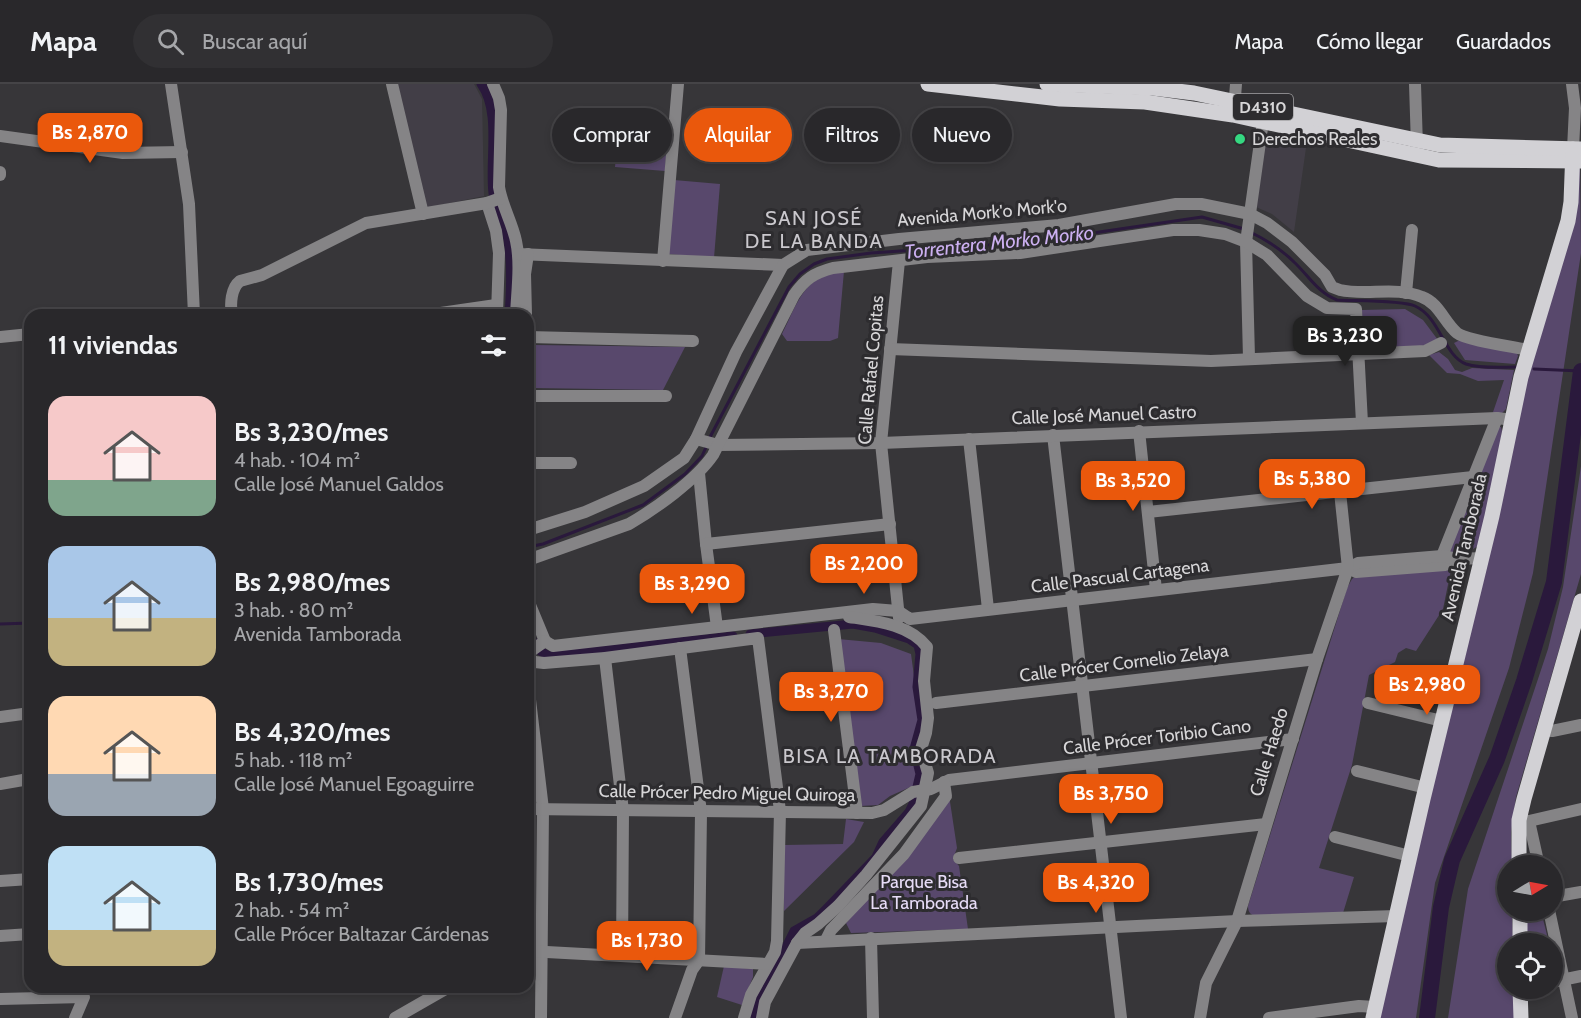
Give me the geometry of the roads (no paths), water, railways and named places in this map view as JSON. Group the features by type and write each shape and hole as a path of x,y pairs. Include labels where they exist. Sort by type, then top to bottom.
{"main road":[{"name":"D4310","path":"928,84 1060,99 1109,90 1153,88 1194,93 1235,108 1263,122 1417,156 1463,162 1577,155"},
{"name":"D4310","path":"1047,84 1109,90"},
{"name":"D4310","path":"1235,108 1416,141 1577,155"},
{"name":"Avenida Tamborada","path":"1374,1013 1482,558 1528,350 1568,221 1577,155"},
{"path":"1520,855 1524,820 1544,730 1577,626 1581,601"},
{"path":"1521,1018 1522,999"}],"street":[{"path":"171,84 189,204 194,309"},
{"path":"392,84 423,214"},
{"path":"493,84 501,110 499,187 494,201 499,253 496,309"},
{"path":"663,261 678,84"},
{"path":"1235,108 1236,84"},
{"path":"1415,84 1417,156"},
{"name":"Avenida Tamborada","path":"1572,84 1577,155"},
{"path":"1249,358 1247,235 1263,122"},
{"path":"0,136 123,153 182,153"},
{"path":"232,309 233,291 240,280 262,275 366,223 494,201"},
{"path":"494,201 514,233 523,254 526,309"},
{"name":"Avenida Mork'o Mork'o","path":"783,265 807,250 833,245 1059,225 1176,204 1201,204 1250,214 1267,223 1292,242 1325,275 1332,287 1348,292 1406,293 1426,299 1441,312 1458,334 1528,350"},
{"path":"534,528 585,512 644,486 708,442 804,282 821,271 833,268 927,257 1020,254 1173,230 1200,230 1247,235 1307,296 1327,308 1356,309 1362,423"},
{"path":"1406,293 1412,230"},
{"path":"523,254 783,265 736,352 708,442 707,463 699,472 643,516 629,524 534,558"},
{"path":"517,309 523,254"},
{"name":"Calle Rafael Copitas","path":"899,261 881,443 900,628"},
{"path":"0,337 24,335"},
{"path":"534,338 693,341"},
{"path":"890,349 1211,361 1359,356 1425,351 1441,343"},
{"path":"534,400 666,396"},
{"path":"1442,556 1497,418"},
{"name":"Calle José Manuel Castro","path":"708,442 881,443 1139,431 1497,418 1513,420"},
{"path":"1139,431 1156,590"},
{"path":"1053,435 1121,1018"},
{"path":"969,439 988,609"},
{"path":"534,463 571,463"},
{"path":"699,472 717,627"},
{"path":"1148,512 1473,477"},
{"name":"Calle Haedo","path":"1200,1018 1206,983 1237,921 1317,659 1348,568 1340,492"},
{"path":"706,544 890,524"},
{"name":"Calle Pascual Cartagena","path":"831,614 873,609 898,611 910,619 1348,568 1358,563 1442,556 1458,559 1482,558"},
{"name":"Calle Pascual Cartagena","path":"1348,568 1356,572 1445,565 1458,559"},
{"path":"534,615 544,641 553,646 831,614 866,619 900,628 920,638 927,647 924,681 928,718 921,749 928,773 919,792 921,806 881,859 838,906 805,933 797,943 764,1001 762,1018"},
{"path":"834,630 857,813"},
{"path":"534,660 544,663 605,658 758,638 780,811 777,940 775,952 751,995 744,1018"},
{"path":"534,649 544,641"},
{"path":"675,1018 692,970 699,960 701,812 680,648"},
{"path":"605,658 623,810 622,955"},
{"name":"Calle Prócer Cornelio Zelaya","path":"936,703 1317,659"},
{"path":"1368,703 1442,721"},
{"path":"0,717 24,714"},
{"path":"1544,730 1552,731 1581,725"},
{"path":"534,733 543,809 534,951 541,1018"},
{"name":"Calle Prócer Toribio Cano","path":"919,792 949,780 1293,739"},
{"path":"1357,771 1426,788"},
{"path":"0,784 24,780"},
{"path":"826,940 831,930 904,854 946,796 944,782"},
{"name":"Calle Prócer Pedro Miguel Quiroga","path":"534,809 872,813 884,810 919,792"},
{"path":"1535,855 1524,820 1581,809"},
{"path":"959,858 1266,824"},
{"path":"1335,837 1410,856"},
{"path":"0,881 24,879"},
{"path":"1563,895 1581,892"},
{"path":"797,943 1237,921 1396,916"},
{"path":"0,936 24,934"},
{"path":"871,938 873,1018"},
{"path":"534,951 767,964"},
{"path":"1563,980 1581,976"},
{"path":"395,1018 439,993"},
{"path":"1563,994 1572,1018"},
{"path":"751,995 764,1001"},
{"path":"0,999 84,997 75,1018"},
{"path":"1269,1018 1359,1005 1374,1013"}],"waterway":[{"path":"481,84 487,95 493,122 493,193 507,235 511,278 509,309"},
{"name":"Torrentera Morko Morko","path":"709,439 789,287 800,274 814,264 827,259 871,253 1031,242 1202,217 1244,229"},
{"name":"Torrentera Morko Morko","path":"1250,232 1284,253 1330,297 1337,300 1389,302 1415,306 1430,319 1459,360 1478,367 1517,367"},
{"name":"Torrentera Morko Morko","path":"1534,369 1581,371"},
{"path":"1427,1018 1441,907 1452,860 1497,759 1554,582 1581,371"},
{"name":"Torrentera Morko Morko","path":"534,546 643,505 685,474 702,456 707,445"},
{"name":"Torrentera Morko Morko","path":"0,624 24,623"},
{"path":"750,634 853,624 875,628 909,639 918,645 920,654 917,687 922,720 914,749 920,774 909,812 883,842 876,857 826,909 817,918 794,931 775,969 759,993 755,1018"},
{"path":"534,645 550,656 733,636"}],"place":[{"name":"Derechos Reales","path":"1240,139"}],"district":[{"name":"SAN JOSÉ DE LA BANDA","path":"814,230"},
{"name":"BISA LA TAMBORADA","path":"890,756"}],"park label":[{"name":"Parque Bisa La Tamborada","path":"924,892"}]}
